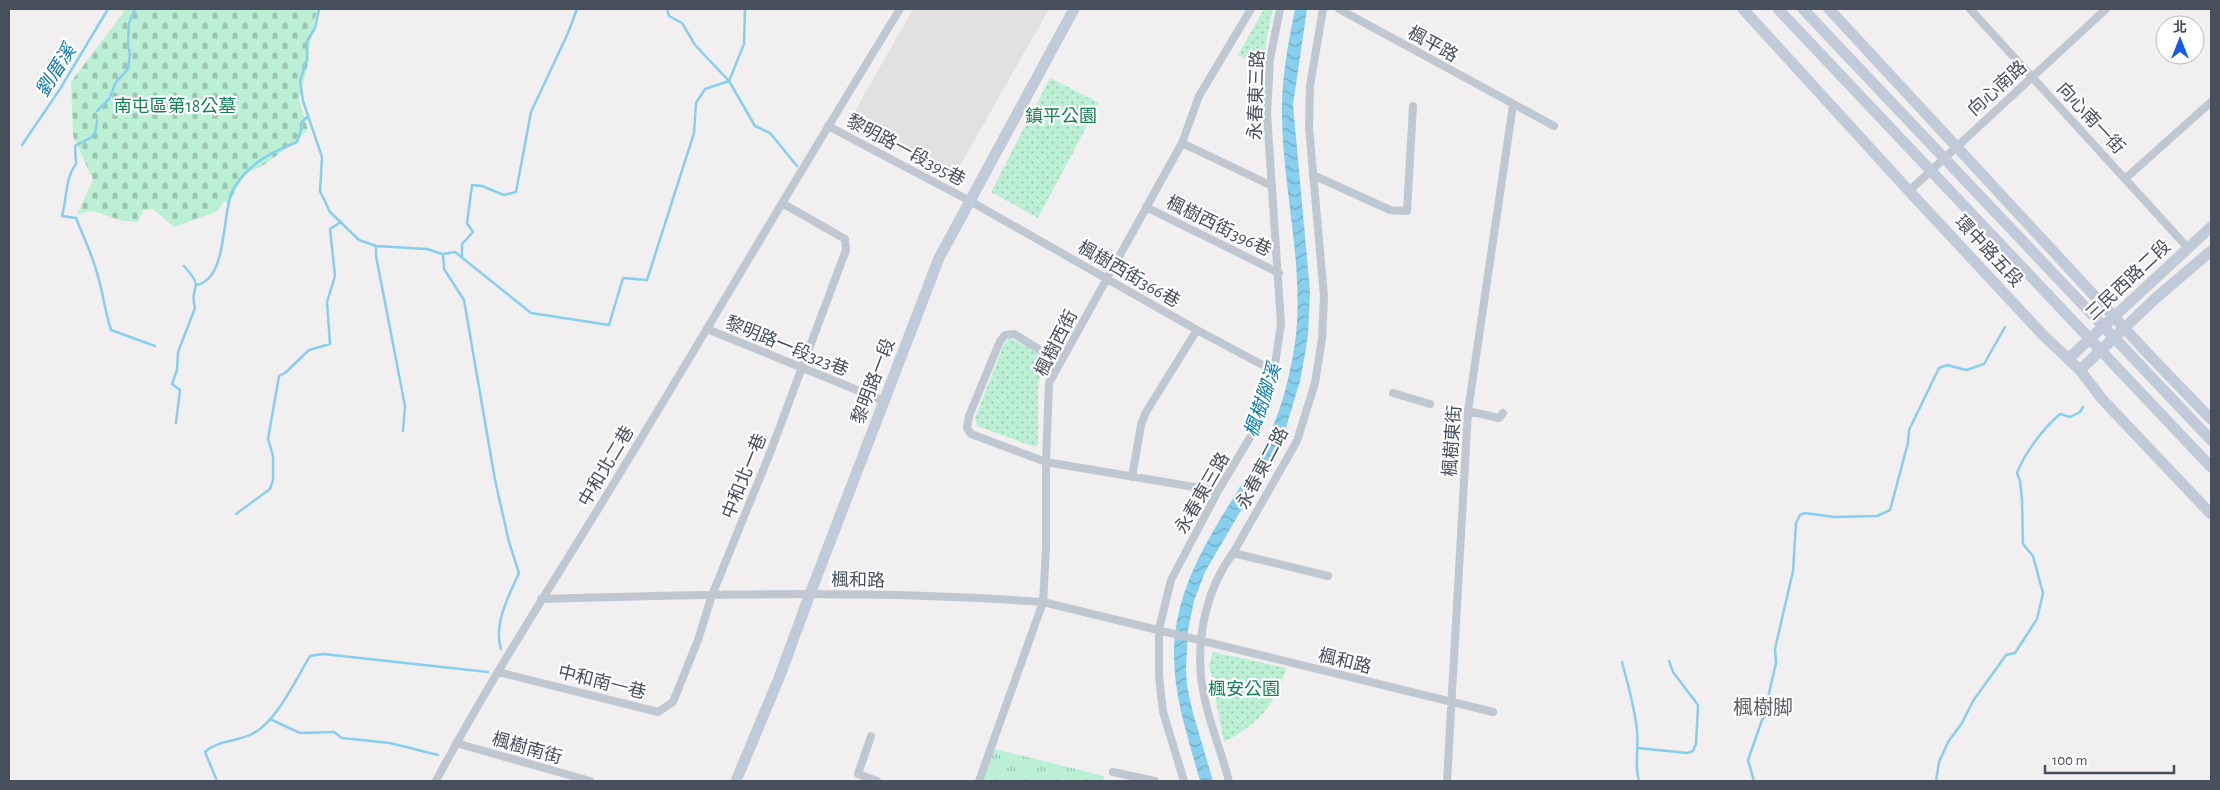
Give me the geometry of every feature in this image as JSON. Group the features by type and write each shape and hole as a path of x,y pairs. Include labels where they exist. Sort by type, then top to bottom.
{"street":[{"name":"黎明路一段395巷","path":"782,203 900,9"},
{"name":"黎明路一段","path":"736,781 770,703 939,258 1074,9"},
{"name":"楓樹西街","path":"979,781 1043,602 1046,549 1046,462 1049,383 1182,143 1199,96 1251,9"},
{"name":"永春東三路","path":"1184,781 1163,712 1159,676 1159,629 1171,580 1218,491 1243,453 1255,429 1274,371 1281,334 1279,273 1267,114 1273,38 1280,9"},
{"name":"永春東二路","path":"1230,781 1213,731 1201,678 1201,640 1208,601 1220,570 1233,553 1297,441 1315,383 1322,339 1324,296 1309,127 1310,86 1323,9"},
{"name":"楓平路","path":"1339,9 1554,126"},
{"name":"環中路五段","path":"1743,9 1909,191 2043,335 2080,370 2102,399 2211,514"},
{"name":"環中路五段","path":"1778,9 2211,467"},
{"name":"環中路五段","path":"1803,9 2211,440"},
{"path":"1829,9 2211,419"},
{"name":"向心南一街","path":"1970,9 2188,248"},
{"name":"向心南路","path":"1909,191 2106,9"},
{"path":"2126,178 2211,102"},
{"name":"楓樹東街","path":"1447,781 1468,411 1513,105"},
{"path":"1313,175 1390,210 1407,211 1413,106"},
{"name":"黎明路一段395巷","path":"828,126 970,201"},
{"path":"1182,143 1272,186"},
{"name":"楓樹西街366巷","path":"970,201 1107,280 1274,371"},
{"name":"中和北二巷","path":"436,781 456,743 541,599 782,203"},
{"name":"中和北一巷","path":"712,594 770,453 846,250 845,240 782,203"},
{"name":"楓樹西街396巷","path":"1146,206 1279,273"},
{"name":"三民西路二段","path":"2068,359 2211,227"},
{"name":"三民西路二段","path":"2080,370 2211,251"},
{"name":"黎明路一段323巷","path":"706,329 884,401"},
{"path":"1132,477 1141,425 1146,412 1197,330"},
{"path":"1060,362 1014,334 1005,335 1000,341 968,422 967,428 971,434 1046,462 1218,491"},
{"path":"1393,393 1430,404"},
{"path":"1468,411 1499,418 1503,413"},
{"path":"1233,553 1328,576"},
{"name":"楓和路","path":"541,599 712,594 810,594 978,597 1043,602 1493,712"},
{"name":"中和南一巷","path":"498,672 658,712 673,702 698,640 712,594"},
{"path":"872,736 858,774 877,781"},
{"name":"楓樹南街","path":"456,743 590,781"},
{"path":"1114,772 1155,781"}],"shaded area":[{"path":"913,9 1049,9 953,178 850,120"}],"green space":[{"name":"南屯區第18公墓","path":"124,9 317,9 309,48 309,61 299,99 308,130 261,167 246,173 228,204 224,201 218,211 174,227 153,209 143,210 138,222 123,221 89,211 77,215 93,180 73,136 71,82"},
{"path":"1264,9 1273,9 1266,41 1264,68 1238,55"},
{"name":"鎮平公園","path":"1050,78 1099,103 1038,218 991,192"},
{"path":"1010,338 1045,357 1046,364 1038,382 1038,444 1035,447 977,426 975,418 1004,344"},
{"name":"楓安公園","path":"1213,652 1286,668 1277,693 1264,712 1247,728 1224,742 1209,665"},
{"path":"995,749 1104,776 1103,781 981,781 990,755"}],"water":[{"path":"1295,9 1307,9 1293,105 1310,291 1308,335 1300,381 1285,431 1271,459 1205,572 1194,601 1188,630 1187,686 1213,781 1200,781 1179,703 1174,655 1176,625 1183,597 1193,570 1271,431 1288,381 1293,356 1297,315 1296,258 1283,145 1282,103 1286,63"}],"waterway":[{"name":"劉厝溪","path":"22,145 60,89 108,9"},
{"path":"97,111 109,99 116,82 128,69 130,54 128,44 129,23 135,9"},
{"path":"319,9 315,28 307,41 307,59 300,81 303,101 322,157 320,191 330,212 359,240 376,246 427,249 442,254"},
{"path":"462,257 462,244 473,232 467,223 472,185 482,186 504,195 516,192 531,112 568,33 577,9"},
{"path":"667,9 669,16 682,23 695,45 729,81 755,126 770,133 797,166"},
{"path":"501,649 499,630 503,610 519,573 509,542 495,480 464,300 444,269 443,254 455,252 531,313 609,325 623,278 647,280 694,133 696,103 705,89 729,81 744,44 745,9"},
{"path":"197,285 207,279 215,269 220,256 227,210 235,186 262,159 297,142 301,123 308,116"},
{"path":"97,120 94,135 75,146 76,164 68,182 62,216 76,218 95,266 111,330 155,346"},
{"path":"236,514 270,489 273,480 273,456 268,439 279,376 285,373 309,350 330,344 327,302 335,276 330,229 341,222"},
{"path":"376,246 376,256 405,406 403,431"},
{"path":"176,423 180,390 172,384 177,370 178,352 195,308 193,301 196,284 184,266"},
{"path":"1754,781 1748,760 1762,720 1771,710 1769,693 1776,663 1775,649 1793,571 1796,523 1800,515 1805,513 1834,517 1877,516 1890,510 1908,443 1909,430 1939,368 1947,365 1966,370 1984,364 2005,327"},
{"path":"1936,781 1939,762 1948,742 1962,723 1973,701 2006,655 2015,653 2037,619 2043,593 2033,556 2023,544 2022,500 2017,473 2020,465 2041,434 2060,414 2070,417 2080,412 2083,407"},
{"path":"217,781 205,752 221,743 246,737 261,728 285,700 310,656 323,654 488,672"},
{"path":"1638,748 1687,753 1693,751 1696,744 1698,705 1673,672 1669,661"},
{"path":"1622,662 1636,722 1639,781"},
{"path":"270,719 300,733 334,732 342,738 390,743 438,755"}],"district":[{"name":"楓樹脚","path":"1763,707"}],"water label":[{"name":"楓樹腳溪","path":"1262,400"}]}
